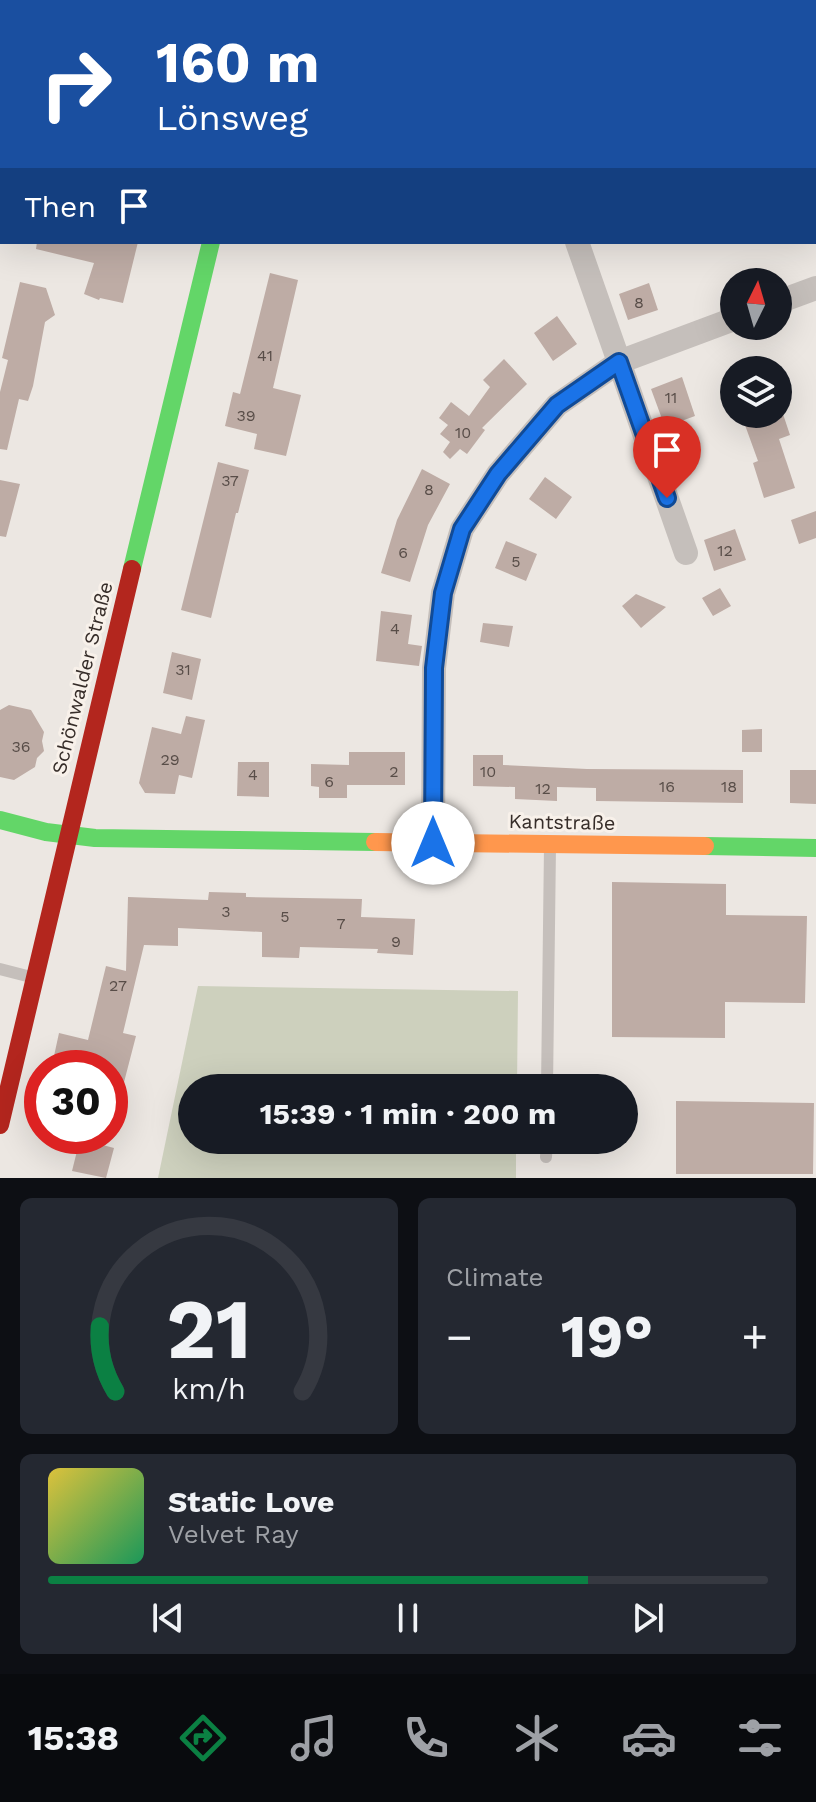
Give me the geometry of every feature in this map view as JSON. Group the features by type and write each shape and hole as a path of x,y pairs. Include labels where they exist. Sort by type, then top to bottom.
{"main road":[{"name":"Schönwalder Straße","path":"0,1125 211,244"},
{"name":"Kantstraße","path":"0,820 67,836 816,848"}],"street":[{"path":"578,244 686,553"},
{"path":"792,297 816,288"},
{"path":"433,843 434,668 443,593 462,529 498,474 557,405 619,362 720,324"}],"lane":[{"path":"547,1074 550,843"},
{"path":"0,969 34,978"}],"green space":[{"path":"198,986 518,991 517,1074 180,1074"},
{"path":"178,1082 178,1154 516,1154 516,1178 158,1178"}],"building":[{"path":"37,244 138,244 123,303 99,300 84,294 94,263 36,249"},
{"path":"270,273 298,280 273,388 301,395 286,456 254,449 257,434 225,426 233,392 240,394"},
{"path":"20,282 46,288 55,315 45,322 33,386 28,401 19,399 7,450 0,449 0,392 8,360 2,358"},
{"path":"649,283 658,310 628,320 619,294"},
{"path":"557,316 577,344 553,361 534,333"},
{"path":"504,359 527,384 482,428 485,430 467,454 460,449 450,459 443,452 450,442 440,434 448,425 439,418 451,402 469,416 490,387 483,380"},
{"path":"682,377 695,416 665,427 651,389"},
{"path":"746,428 788,428 790,435 779,439 795,488 764,498 753,463 758,461"},
{"path":"218,462 249,470 211,618 181,610"},
{"path":"422,469 450,484 428,525 410,582 381,573 397,520"},
{"path":"545,477 572,497 556,519 529,499"},
{"path":"0,480 20,484 6,537 0,536"},
{"path":"816,511 816,538 799,544 791,520"},
{"path":"735,529 746,560 714,571 704,540"},
{"path":"506,541 537,554 526,581 495,568"},
{"path":"720,588 731,606 713,616 702,598"},
{"path":"636,594 666,607 641,628 622,606"},
{"path":"381,611 412,615 408,644 422,646 419,666 376,661"},
{"path":"483,623 513,626 509,647 480,642"},
{"path":"172,652 201,659 192,700 163,693"},
{"path":"9,705 31,710 44,732 44,751 37,758 35,767 14,780 0,777 0,710"},
{"path":"186,716 205,720 192,778 179,775 175,794 145,793 139,783 152,727 181,734"},
{"path":"762,729 762,752 742,752 742,730"},
{"path":"349,752 405,752 405,785 347,785 347,798 319,798 319,787 311,786 311,764 349,765"},
{"path":"473,755 503,755 503,765 743,770 743,803 596,801 596,788 557,787 557,801 515,799 515,787 473,786"},
{"path":"238,762 269,762 269,797 237,796"},
{"path":"790,770 816,770 816,804 790,803"},
{"path":"612,882 726,884 726,915 807,916 805,1003 725,1002 725,1038 612,1037"},
{"path":"209,892 246,893 246,897 362,899 361,917 415,919 413,955 377,953 378,949 300,947 299,958 262,957 262,932 178,928 178,946 144,945 123,1033 136,1036 128,1067 128,1050 55,1050 59,1033 88,1040 106,966 126,971 128,897 208,900"},
{"path":"676,1101 814,1103 813,1174 676,1174"},
{"path":"76,1154 112,1154 106,1178 72,1171"}],"traffic: fast":[{"path":"132,569 211,244"},
{"path":"0,820 46,832 95,838 375,842"},
{"path":"705,846 816,848"}],"traffic: slow":[{"path":"375,842 705,846"}],"traffic: jam":[{"path":"0,1125 132,569"}],"route":[{"path":"433,843 434,668 443,593 462,529 498,474 557,405 619,362 667,498"}]}
